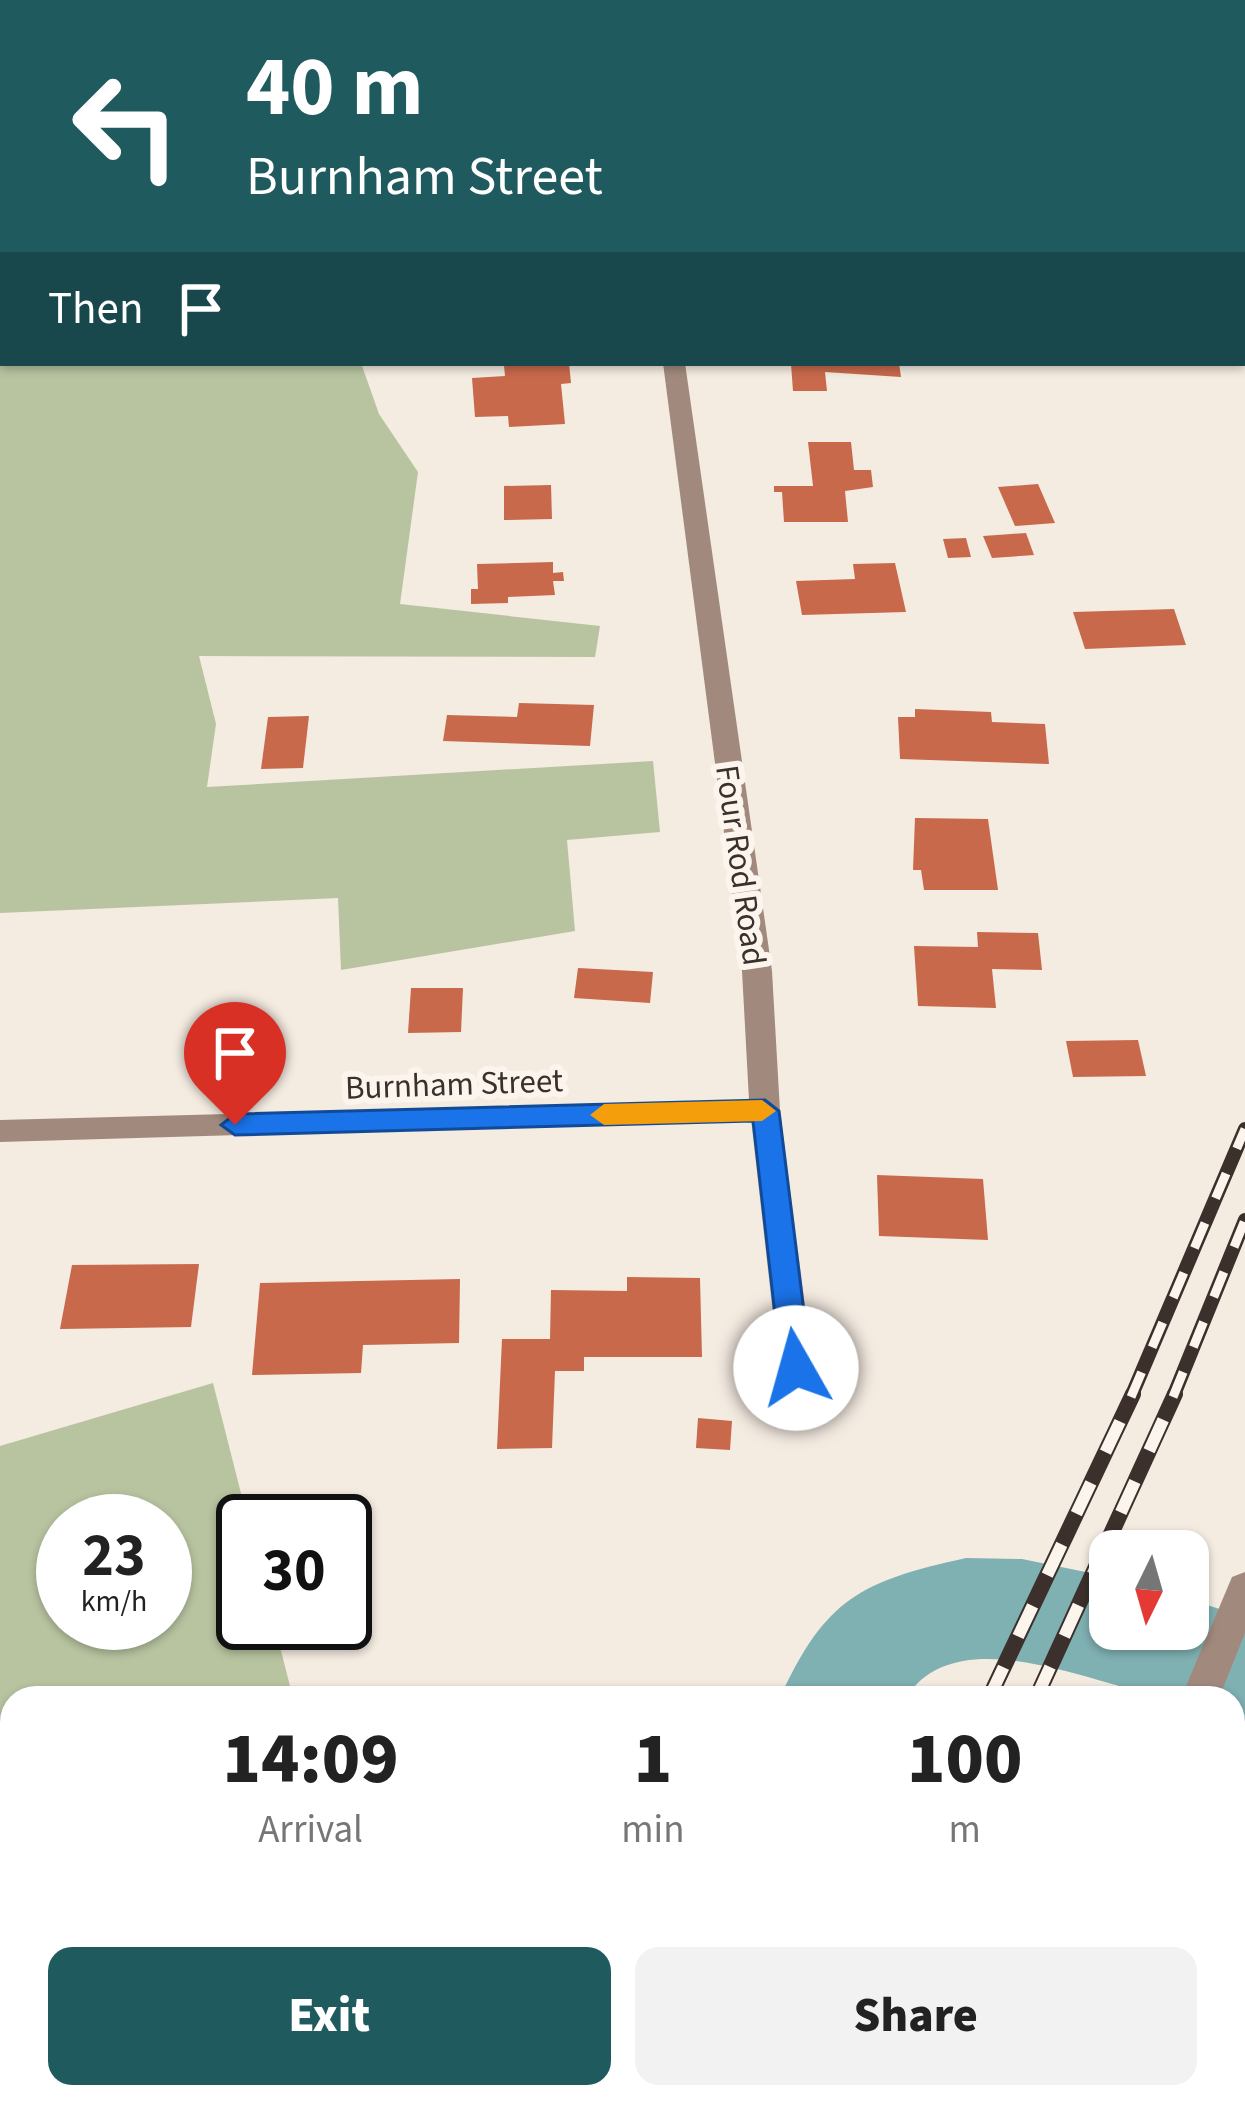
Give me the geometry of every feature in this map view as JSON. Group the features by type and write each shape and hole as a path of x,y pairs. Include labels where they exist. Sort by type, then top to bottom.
{"street":[{"name":"Four Rod Road","path":"674,366 757,971 765,1111 796,1368"},
{"name":"Burnham Street","path":"0,1131 765,1111"},
{"path":"1204,1686 1245,1588"}],"green space":[{"path":"0,366 362,366 379,414 418,472 400,604 600,626 595,657 199,656 216,724 207,787 653,761 660,832 567,840 575,931 341,970 338,898 0,913"},
{"path":"213,1383 241,1494 216,1494 216,1650 281,1650 290,1686 0,1686 0,1446"}],"building":[{"path":"504,366 569,366 571,383 561,384 565,424 509,427 508,416 475,417 472,378 505,376"},
{"path":"791,366 899,366 901,377 825,372 827,391 793,391"},
{"path":"808,442 851,442 854,470 871,470 873,487 845,491 848,522 784,522 782,492 774,492 774,486 813,486"},
{"path":"1038,484 1055,523 1015,526 998,487"},
{"path":"551,485 552,519 504,520 504,486"},
{"path":"1026,533 1034,555 992,558 983,536"},
{"path":"966,538 971,557 948,558 943,539"},
{"path":"553,562 553,573 563,572 564,581 553,581 555,595 471,604 471,589 478,589 477,564"},
{"path":"895,563 906,612 802,615 796,581 855,579 853,564"},
{"path":"1174,609 1186,645 1085,649 1073,612"},
{"path":"519,703 594,705 590,746 443,741 447,715 517,717"},
{"path":"915,709 991,712 992,722 1045,724 1049,764 900,759 898,717 915,717"},
{"path":"309,716 303,768 261,769 268,717"},
{"path":"915,818 988,819 998,890 924,890 921,870 913,870"},
{"path":"977,932 1038,933 1042,970 992,969 996,1008 918,1006 914,946 978,947"},
{"path":"578,968 653,972 650,1003 574,998"},
{"path":"411,988 463,988 461,1032 408,1033"},
{"path":"1138,1040 1146,1076 1073,1077 1066,1041"},
{"path":"877,1175 983,1179 988,1240 879,1236"},
{"path":"199,1264 191,1327 60,1329 72,1265"},
{"path":"627,1277 700,1278 702,1357 584,1357 584,1371 555,1371 552,1448 497,1449 502,1339 550,1339 551,1290 627,1291"},
{"path":"460,1279 459,1343 363,1345 361,1373 252,1375 260,1283"},
{"path":"698,1418 732,1421 730,1450 696,1448"}],"waterway":[{"path":"848,1686 871,1649 914,1621 966,1609 1022,1610 1082,1621 1245,1670"}],"railway":[{"path":"1131,1397 1245,1129"},
{"path":"1173,1397 1245,1220"},
{"path":"995,1686 1133,1394"},
{"path":"1041,1686 1175,1394"}],"slow traffic":[{"path":"604,1115 762,1111"}],"route":[{"path":"235,1125 765,1111 796,1368"}]}
